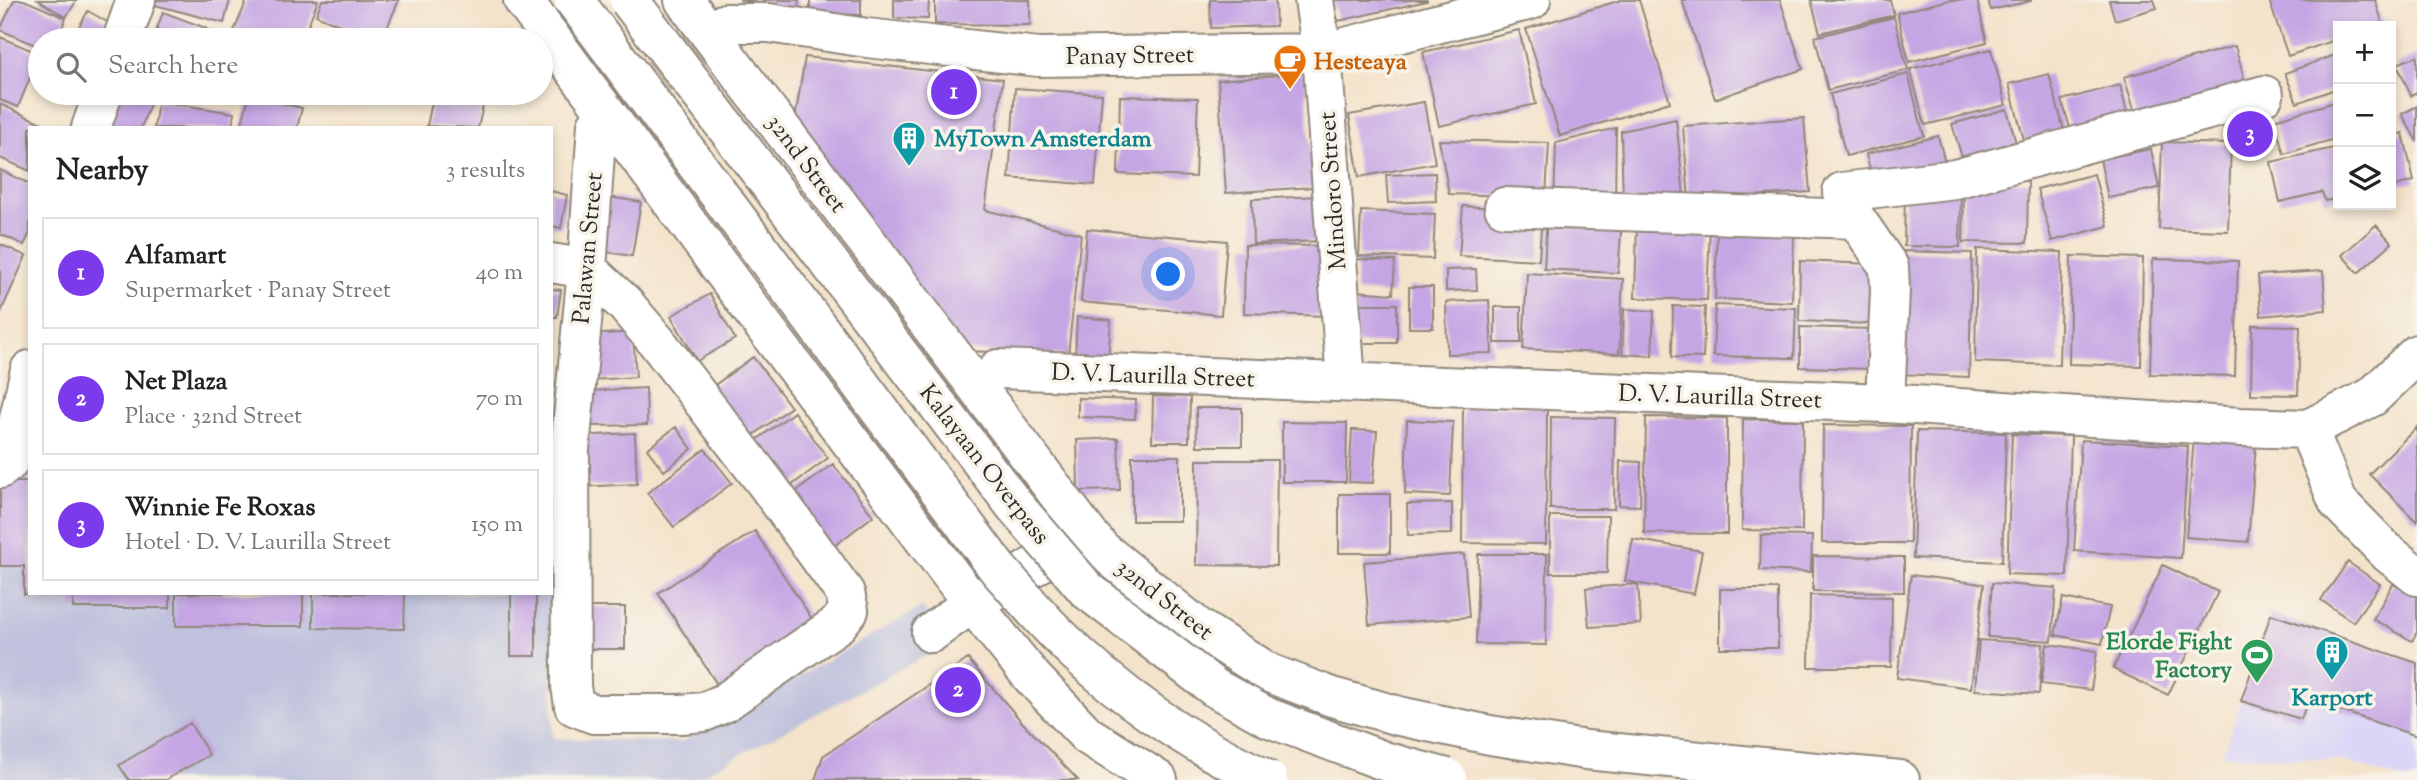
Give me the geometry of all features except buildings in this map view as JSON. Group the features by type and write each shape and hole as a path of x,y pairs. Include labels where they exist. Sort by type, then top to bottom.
{"main road":[{"path":"126,28 136,0"},
{"path":"523,0 544,28"},
{"name":"Kalayaan Overpass","path":"573,0 998,569 1056,634 1118,690 1178,731 1268,780"},
{"name":"Kalayaan Overpass","path":"629,0 1015,506 1087,590 1215,688 1267,717 1384,761 1459,780"},
{"name":"32nd Street","path":"684,0 1088,534 1102,550 1200,629 1269,673 1332,697 1399,716 1586,750 1900,780"},
{"name":"Mindoro Street","path":"1314,0 1322,53 1346,382"},
{"name":"Panay Street","path":"719,17 867,38 1039,57 1322,53 1531,0"},
{"path":"553,41 748,306 1031,677 1087,735 1158,780"},
{"path":"1504,207 1849,205 1955,179 2264,94"},
{"path":"92,126 99,105"},
{"name":"Palawan Street","path":"569,266 624,303 657,342 768,486 845,593 849,610 838,624 724,703 704,712 594,714 574,706 570,686 561,449 569,266 597,125"},
{"path":"1849,205 1889,267 1891,290 1885,403"},
{"name":"D. V. Laurilla Street","path":"998,369 1885,403 2241,427 2308,429 2372,397 2417,354"},
{"path":"13,464 28,381"},
{"path":"2308,429 2338,502 2388,553 2417,576"},
{"path":"931,634 972,603 1088,534"}],"shaded area":[{"path":"16,473 28,473 28,595 550,595 553,738 682,742 922,607 950,643 692,780 4,780 0,773 0,498"},
{"path":"2271,614 2417,663 2417,780 2405,780 2338,760 2222,755"}],"tunnel":[{"path":"597,125 721,27"}],"place":[{"name":"Hesteaya","path":"1290,91"},
{"name":"Alfamart","path":"954,92"},
{"name":"Winnie Fe Roxas","path":"2250,134"},
{"name":"MyTown Amsterdam","path":"909,168"},
{"name":"Karport","path":"2332,682"},
{"name":"Elorde Fight Factory","path":"2257,685"},
{"name":"Net Plaza","path":"958,690"}]}
